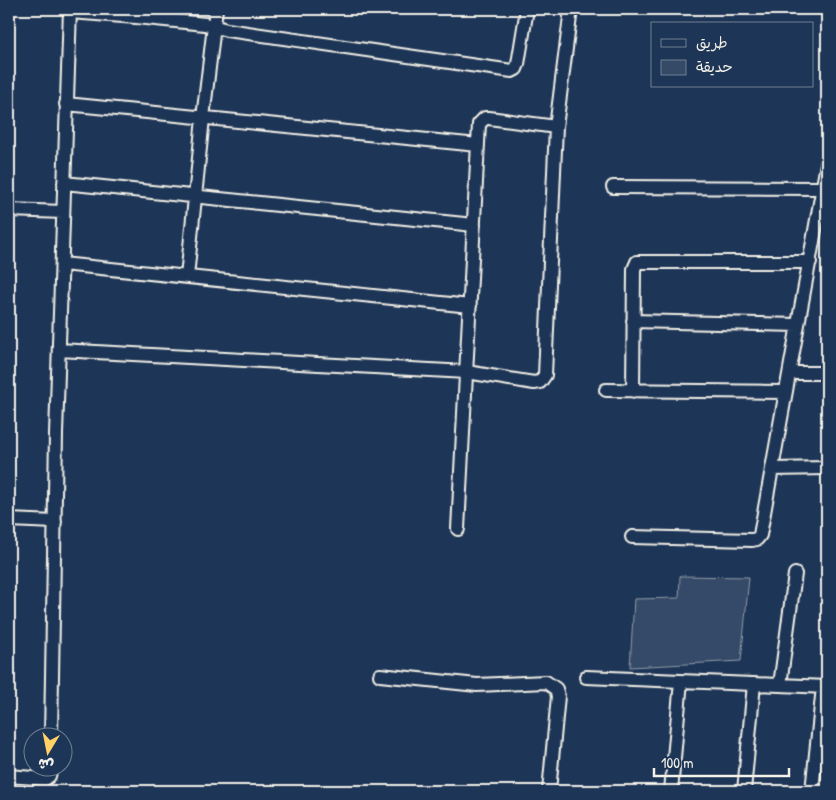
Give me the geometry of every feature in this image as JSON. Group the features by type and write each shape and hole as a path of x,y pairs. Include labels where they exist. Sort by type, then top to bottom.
{"street":[{"path":"187,277 216,9"},
{"path":"51,728 59,350 70,10 205,24 227,30 512,71 516,69 518,64 527,9"},
{"path":"59,350 467,372 534,384 540,382 544,378 556,127 571,9"},
{"path":"66,104 478,145"},
{"path":"458,529 480,124 485,118 556,127"},
{"path":"632,537 756,539 760,532 827,164"},
{"path":"64,184 474,225"},
{"path":"613,187 823,188"},
{"path":"9,210 63,212"},
{"path":"633,390 634,267 640,261 810,262"},
{"path":"62,264 470,306"},
{"path":"633,321 798,325"},
{"path":"790,374 827,373"},
{"path":"606,390 786,392"},
{"path":"772,469 827,468"},
{"path":"9,520 55,522"},
{"path":"780,685 795,574"},
{"path":"380,675 471,685 550,683 556,689 558,696 549,791"},
{"path":"586,677 825,687 812,791"},
{"path":"670,791 681,681"},
{"path":"744,791 754,684"},
{"path":"9,776 22,777"},
{"path":"32,778 46,778"}],"green space":[{"path":"680,576 749,577 741,661 630,667 634,599 679,598"}]}
